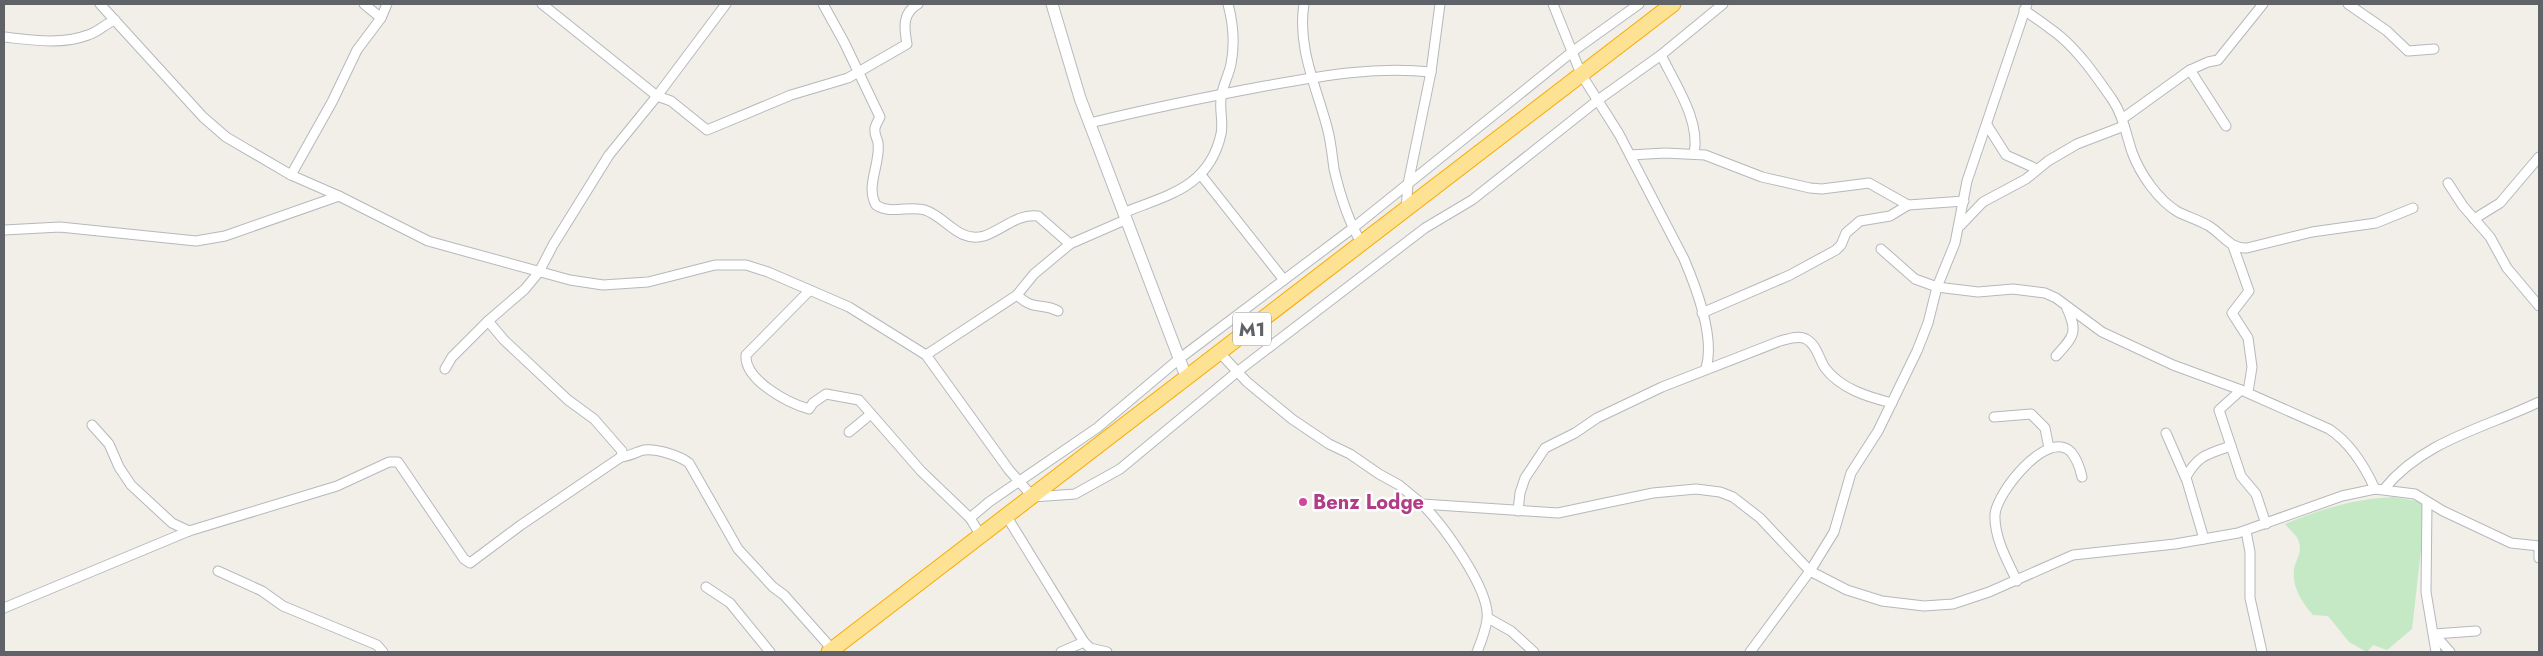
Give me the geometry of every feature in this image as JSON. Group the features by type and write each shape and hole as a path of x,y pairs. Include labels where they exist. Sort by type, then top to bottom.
{"highway":[{"name":"M1","path":"831,651 1673,4"}],"street":[{"path":"100,4 203,117 226,137 290,175 339,196 428,241 570,280 603,285 648,282 715,265 746,265 768,272 849,307 926,355 1032,497 1075,494 1120,469 1238,372 1425,228 1472,200 1598,100 1661,55 1723,4"},
{"path":"364,4 381,18"},
{"path":"290,175 332,102 357,50 381,18 387,4"},
{"path":"542,4 657,96 671,100 707,130 791,96 859,73 907,44 903,25 911,8 918,4"},
{"path":"445,369 452,357 488,321 525,289 539,272 553,244 609,155 657,96 726,4"},
{"path":"823,4 880,117 875,125 874,134 878,143 872,199 876,205 888,210 925,210 958,234 973,236 984,236 1026,216 1038,216 1070,244"},
{"path":"1052,4 1090,123 1124,217 1187,379"},
{"path":"926,355 1017,295 1034,274 1070,244 1191,185 1201,175 1218,147 1222,132 1221,94 1231,65 1233,43 1232,20 1228,4"},
{"path":"1304,4 1304,48 1311,78 1328,129 1342,199 1353,228 1362,244"},
{"path":"1406,210 1408,184 1431,72 1440,4"},
{"path":"1553,4 1581,74 1630,155 1674,235 1692,278 1702,313 1709,348 1706,368"},
{"path":"970,518 1097,428 1179,359 1353,228 1572,52 1639,4"},
{"path":"1960,226 1983,202 2026,179 2037,169 2077,144 2123,123 2190,70 2218,60 2263,4"},
{"path":"2348,4 2387,31 2408,52 2434,49"},
{"path":"1750,652 1810,571 1834,532 1851,473 1878,431 1924,333 1936,287 1960,226 1967,181 2026,7 2076,52 2113,101 2123,123 2133,154 2148,180 2165,202 2178,212 2210,226 2233,246 2240,249 2247,248 2312,232 2376,222 2413,208"},
{"path":"4,37 41,41 73,40 90,35 115,20"},
{"path":"1661,55 1695,132 1694,154"},
{"path":"1090,123 1221,94 1311,78 1378,69 1431,72"},
{"path":"2190,70 2226,126"},
{"path":"1987,125 2006,155 2037,169"},
{"path":"1630,155 1694,154 1715,158 1762,177 1810,188 1822,189 1869,183 1908,205"},
{"path":"2474,219 2500,203 2539,157"},
{"path":"1201,175 1284,280"},
{"path":"2448,182 2474,219 2490,237 2507,268 2539,306"},
{"path":"4,230 60,227 196,241 225,236 339,196"},
{"path":"1702,313 1790,275 1836,250 1841,245 1846,232 1860,221 1890,216 1908,205 1964,201"},
{"path":"2233,246 2249,286 2248,294 2232,313 2248,338 2252,367 2244,391 2219,410 2242,476 2260,503 2266,524"},
{"path":"1881,249 1916,279 1936,287 1978,292 2012,289 2044,293 2066,305 2102,332 2173,365 2244,391 2338,434 2380,489"},
{"path":"810,290 765,332 746,355 745,363 751,373 783,400 809,409 813,403 826,394 859,400 921,471 970,518 981,536"},
{"path":"1017,295 1027,305 1052,308 1058,311"},
{"path":"2056,356 2072,339 2075,329 2066,305"},
{"path":"488,321 504,340 568,400 594,419 622,451 621,457"},
{"path":"1518,511 1520,493 1525,478 1545,448 1575,434 1597,418 1706,368 1780,341 1791,338 1806,339 1811,343 1826,369 1851,390 1892,403"},
{"path":"1220,353 1238,372 1292,419 1328,444 1350,454 1399,485 1434,516 1464,559 1481,591 1488,618 1477,652"},
{"path":"2380,489 2408,463 2425,452 2461,433 2511,415 2539,402"},
{"path":"849,432 871,414"},
{"path":"1994,417 2031,414 2045,428 2050,448"},
{"path":"92,425 109,444 119,467 131,485 172,523 189,531"},
{"path":"2166,433 2186,477 2204,539"},
{"path":"2186,477 2200,457 2231,446"},
{"path":"2017,581 1998,536 1996,509 2006,488 2020,471 2037,456 2050,448 2060,447 2070,451 2078,462 2082,477"},
{"path":"4,608 83,573 189,531 337,486 389,462 398,462 434,517 464,559 470,563 521,525 621,457 631,457 645,450 680,455 689,463 738,549 773,587 784,595 831,651"},
{"path":"1422,504 1558,514 1653,493 1696,489 1720,492 1733,496 1760,518 1810,571 1847,590 1873,598 1924,606 1953,604 2017,581 2073,555 2204,539 2246,531 2342,496 2380,489 2415,494 2427,502 2511,543 2539,548 2539,558"},
{"path":"2427,502 2426,592 2436,652"},
{"path":"1007,517 1088,647"},
{"path":"2246,531 2250,552 2250,598 2262,652"},
{"path":"218,571 262,591 283,606 377,645 383,652"},
{"path":"706,587 730,603 770,652"},
{"path":"1488,618 1511,631 1534,652"},
{"path":"2434,634 2476,631"},
{"path":"2434,634 2450,652"},
{"path":"1060,652 1088,647 1107,652"}],"green space":[{"path":"2393,497 2423,502 2422,541 2412,629 2387,650 2373,645 2367,652 2349,642 2328,616 2313,615 2301,599 2294,582 2294,569 2300,546 2295,535 2285,524 2338,506 2365,500"}],"place":[{"name":"Benz Lodge","path":"1303,502"}]}
